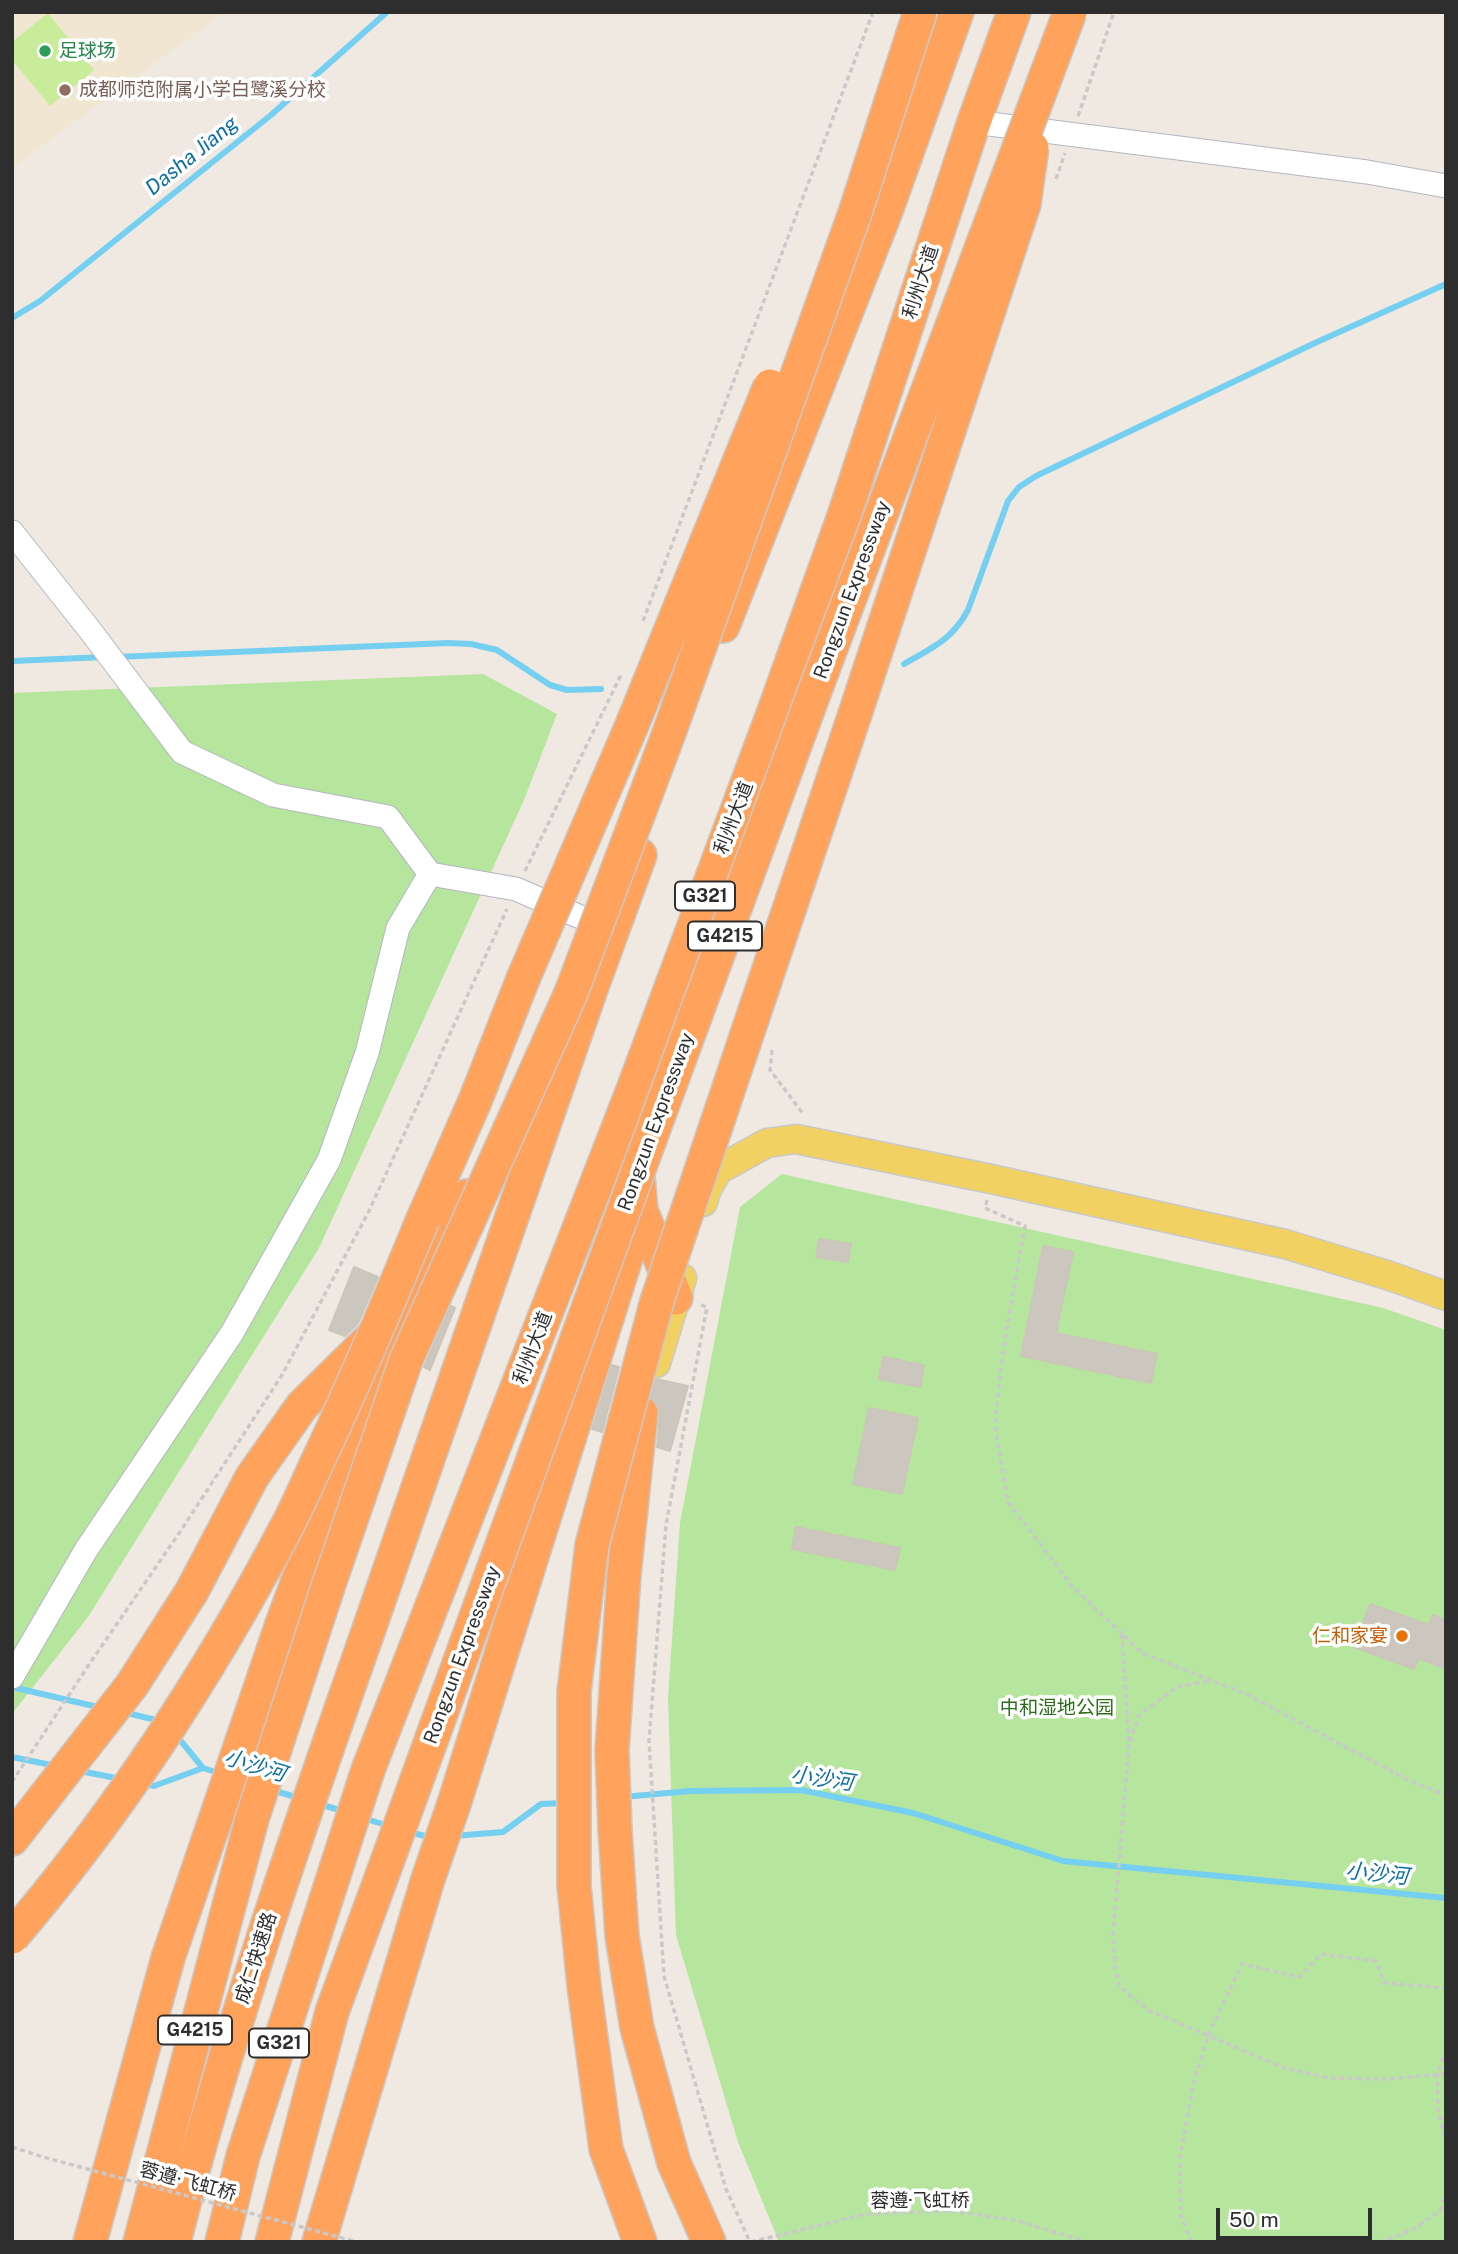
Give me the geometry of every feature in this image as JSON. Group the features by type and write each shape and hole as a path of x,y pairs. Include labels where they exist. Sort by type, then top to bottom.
{"highway":[{"name":"G4215","path":"140,2242 251,1819 406,1360 571,993 669,733 856,210 919,12"},
{"name":"G321","path":"591,989 714,650 886,211 957,12"},
{"name":"利州大道","path":"222,2242 243,2157 368,1770 631,1095 773,714 844,516 974,122 1014,12"},
{"name":"Rongzun Expressway","path":"272,2242 331,2012 671,1080 1070,12"},
{"path":"640,2242 606,2150 573,1885 574,1692 592,1545 657,1301 1024,204 1039,91"},
{"path":"12,1937 79,1854 160,1744 218,1651 286,1527 366,1357 475,1101 523,979 637,712 782,358 856,210"},
{"path":"90,2242 168,1958 287,1611 397,1313 591,989"},
{"name":"成仁快速路","path":"174,2242 198,2146 296,1836 591,989"},
{"path":"631,1095 641,1210 676,1298"},
{"path":"319,2242 428,1879 641,1210"},
{"path":"21,1828 132,1685 192,1591 251,1477 302,1406 397,1313"},
{"path":"641,1413 624,1575 612,1750 622,1936 637,2028 674,2163 709,2242"},
{"path":"627,2206 649,2242"}],"main road":[{"path":"641,1413 707,1189 718,1170 767,1143 796,1139 1285,1244 1446,1296"}],"street":[{"path":"974,122 1367,172 1446,186"},
{"path":"12,532 182,752 273,794 388,817 430,874 516,889 613,931"},
{"path":"15,1673 86,1550 232,1333 329,1160 367,1053 398,928 430,874"}],"path":[{"path":"643,622 873,12"},
{"path":"1054,187 1114,12"},
{"path":"12,1782 182,1530 282,1375 369,1211 516,889 622,673"},
{"path":"772,1046 770,1070 806,1119"},
{"path":"985,1209 1025,1226 1002,1357 995,1426 1009,1502 1073,1587 1142,1653 1244,1693 1414,1783 1446,1796"},
{"path":"676,1298 707,1307 666,1525 649,1741 664,1976 726,2189 751,2242"},
{"path":"1122,1634 1129,1745 1114,1933 1115,1968 1119,1987 1148,2010 1282,2067 1328,2078 1384,2080 1446,2074"},
{"path":"1129,1745 1139,1715 1177,1688 1210,1681"},
{"path":"1192,2242 1181,2217 1180,2158 1194,2085 1208,2036 1242,1964 1300,1977 1321,1954 1376,1961 1385,1983 1446,1988"},
{"path":"1446,2049 1437,2075 1438,2110 1446,2143"},
{"name":"蓉遵·飞虹桥","path":"12,2147 357,2242"},
{"path":"1380,2242 1412,2230 1440,2211 1446,2193"},
{"name":"蓉遵·飞虹桥","path":"751,2242 866,2214 951,2211 1015,2220 1087,2242"}],"shaded area":[{"name":"成都师范附属小学白鹭溪分校","path":"12,12 225,12 12,168"}],"green space":[{"name":"足球场","path":"48,13 94,70 50,106 12,60 12,42"},
{"path":"483,674 557,714 524,800 319,1248 88,1617 12,1714 12,693"},
{"name":"中和湿地公园","path":"782,1174 1383,1308 1446,1330 1446,2242 779,2242 738,2142 676,1935 668,1698 680,1523 740,1207"}],"building":[{"path":"819,1239 851,1244 848,1262 816,1257"},
{"path":"1043,1246 1073,1252 1056,1333 1157,1354 1151,1383 1021,1356"},
{"path":"354,1267 378,1277 358,1323 345,1336 329,1330"},
{"path":"451,1306 455,1308 430,1370 424,1367"},
{"path":"883,1357 924,1365 920,1387 879,1379"},
{"path":"612,1365 619,1367 602,1432 592,1429"},
{"path":"656,1379 688,1386 670,1451 657,1447 660,1414 658,1405 651,1397"},
{"path":"869,1408 918,1418 902,1494 853,1484"},
{"path":"796,1527 900,1548 895,1570 792,1549"},
{"name":"仁和家宴","path":"1370,1604 1429,1625 1433,1615 1446,1620 1446,1669 1418,1658 1414,1669 1354,1647"}],"waterway":[{"name":"Dasha Jiang","path":"12,318 40,301 271,115 387,12"},
{"path":"904,664 948,636 962,620 1008,501 1019,487 1036,476 1317,342 1446,284"},
{"path":"116,657 471,644 497,650 550,685 567,690 601,689"},
{"path":"12,661 105,657"},
{"name":"小沙河","path":"12,1687 102,1708"},
{"name":"小沙河","path":"123,1712 160,1721"},
{"name":"小沙河","path":"176,1735 203,1768 222,1774"},
{"name":"小沙河","path":"12,1757 56,1766"},
{"name":"小沙河","path":"142,1783 154,1786 203,1768"},
{"name":"小沙河","path":"80,1771 121,1779"},
{"name":"小沙河","path":"272,1790 299,1798"},
{"name":"小沙河","path":"623,1797 690,1791 801,1790 913,1813 1063,1861 1446,1898"},
{"name":"小沙河","path":"454,1836 503,1832 541,1804 563,1803"},
{"name":"小沙河","path":"319,1804 346,1812"},
{"name":"小沙河","path":"363,1818 389,1826"},
{"name":"小沙河","path":"409,1832 433,1838"}],"place":[{"name":"足球场","path":"45,51"},
{"name":"成都师范附属小学白鹭溪分校","path":"65,90"},
{"name":"仁和家宴","path":"1402,1636"}]}
